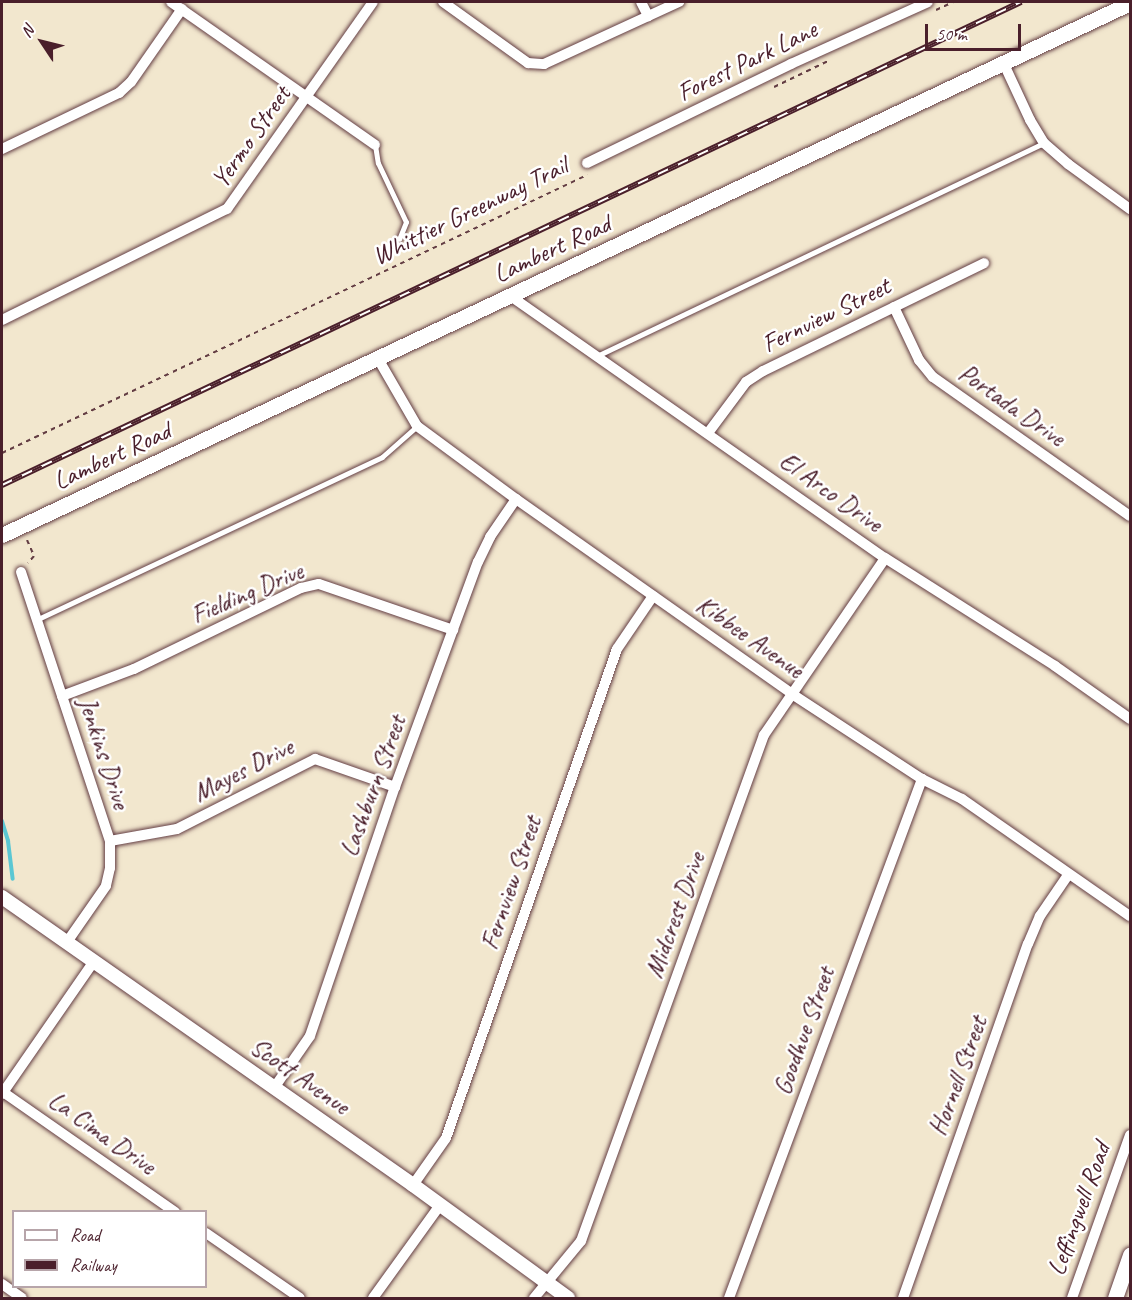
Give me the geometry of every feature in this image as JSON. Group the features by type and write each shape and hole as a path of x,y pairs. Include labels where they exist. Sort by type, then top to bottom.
{"main road":[{"name":"Lambert Road","path":"2,535 1125,5"},
{"path":"1115,1299 1131,1255"}],"street":[{"path":"171,2 375,145"},
{"name":"Yermo Street","path":"2,320 227,210 373,2"},
{"path":"443,2 528,63 544,64 679,2"},
{"path":"641,2 648,16"},
{"name":"Forest Park Lane","path":"591,167 791,64 930,7"},
{"path":"2,149 120,93 131,82 182,9"},
{"path":"1002,62 1030,120 1044,143 1068,164 1131,209"},
{"name":"Fernview Street","path":"708,433 746,382 762,371 984,263"},
{"name":"El Arco Drive","path":"509,295 598,355 885,558 1055,666 1131,719"},
{"name":"Portada Drive","path":"894,307 919,360 933,378 1131,516"},
{"name":"Kibbee Avenue","path":"377,357 417,426 516,499 792,694 922,779 962,800 1068,875 1131,916"},
{"name":"Lashburn Street","path":"274,1088 310,1036 395,787 453,630 490,537 516,499"},
{"name":"Midcrest Drive","path":"534,1299 581,1241 764,735 885,558"},
{"name":"Jenkins Drive","path":"21,573 110,841 110,868 106,886 67,942"},
{"name":"Fielding Drive","path":"62,696 134,669 302,588 319,584 453,630"},
{"name":"Fernview Street","path":"413,1185 446,1138 617,649 653,596"},
{"name":"Mayes Drive","path":"110,841 177,829 315,759 395,787"},
{"name":"Goodhue Street","path":"729,1299 922,779"},
{"name":"Hornell Street","path":"903,1299 1028,944 1040,916 1068,875"},
{"name":"Scott Avenue","path":"2,897 413,1185 567,1299"},
{"path":"2,1093 94,961"},
{"name":"La Cima Drive","path":"2,1093 172,1210"},
{"name":"Leffingwell Road","path":"1072,1299 1131,1136"},
{"path":"373,1299 440,1205"},
{"path":"207,1234 300,1299"},
{"path":"2,1284 22,1299"}],"lane":[{"path":"598,355 1044,143"},
{"path":"375,145 378,163 406,222 399,239"},
{"path":"36,620 382,457 417,426"}],"path":[{"path":"930,7 953,2"},
{"path":"773,87 836,58"},
{"name":"Whittier Greenway Trail","path":"2,453 591,167"},
{"path":"21,526 34,556 21,573"}],"waterway":[{"path":"2,821 8,841 13,879"}],"railway":[{"path":"2,485 1021,2"}]}
